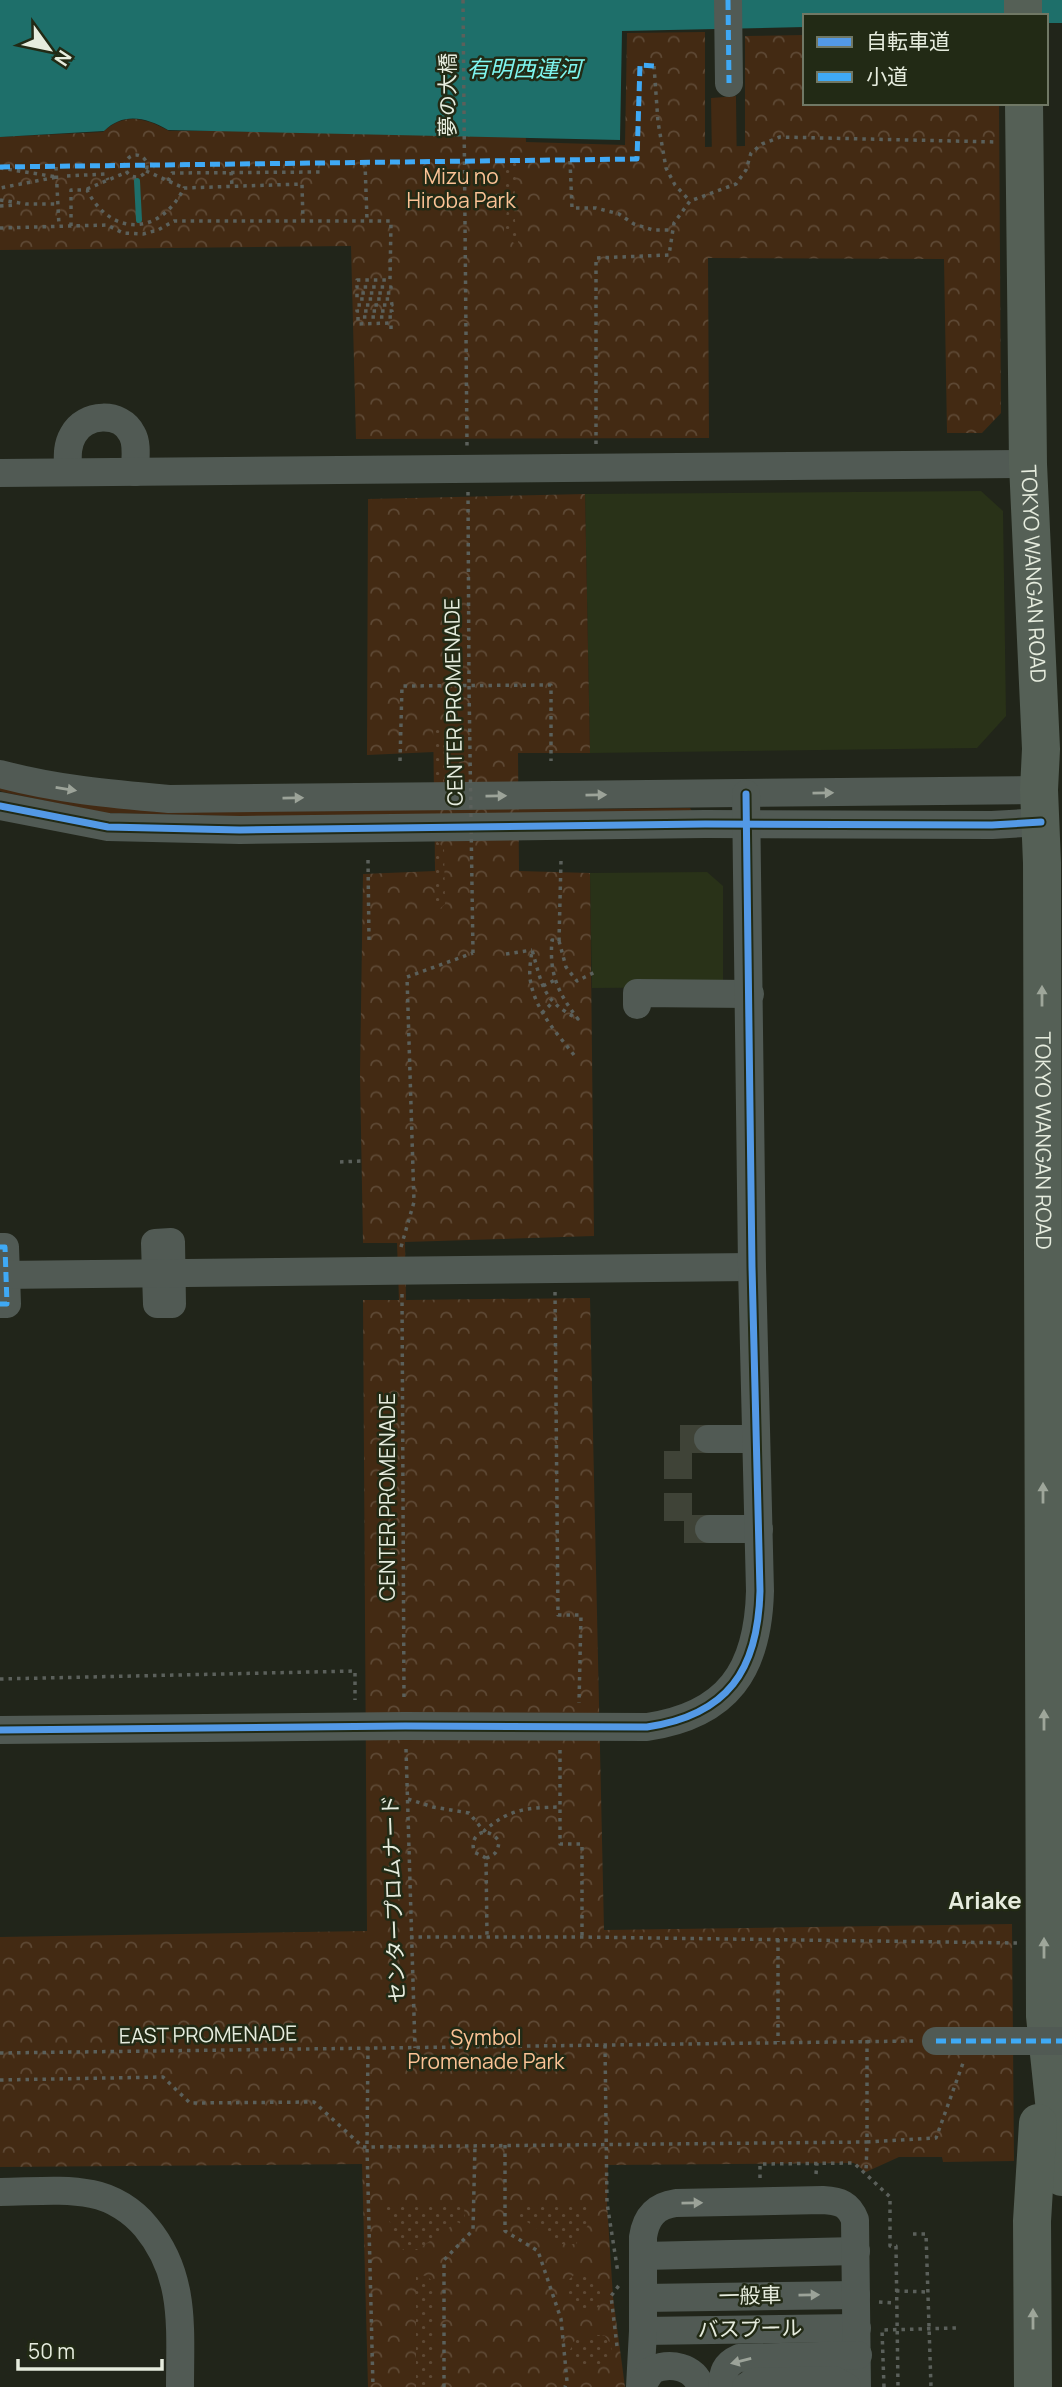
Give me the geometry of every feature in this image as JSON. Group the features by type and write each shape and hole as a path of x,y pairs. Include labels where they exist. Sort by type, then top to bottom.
{"highway":[{"name":"TOKYO WANGAN ROAD","path":"1024,105 1028,464 1041,749 1053,2029 1062,2177"},
{"path":"1033,2387 1032,2221 1053,2029"}],"street":[{"path":"728,0 729,83"},
{"path":"68,472 67,451 77,428 94,418 104,417 116,420 132,432 135,472"},
{"path":"0,473 1028,464"},
{"path":"0,774 89,793 169,799 746,794 1040,806"},
{"path":"0,1730 405,1726 629,1728 671,1723 692,1715 715,1701 728,1689 748,1662 760,1618 751,1267 746,794"},
{"path":"0,806 108,827 213,830 747,824 992,825 1040,806"},
{"path":"637,1005 637,993 750,994"},
{"path":"0,1247 5,1247 7,1304 0,1304"},
{"path":"0,1275 751,1267"},
{"path":"708,1439 757,1439"},
{"path":"709,1529 759,1529"},
{"path":"936,2041 1053,2029"},
{"path":"0,2192 73,2191 95,2194 123,2206 142,2222 167,2256 174,2279 180,2321 180,2387"},
{"path":"640,2387 645,2227 654,2211 666,2204 832,2201 851,2209 855,2220 856,2251 868,2298 857,2341 857,2387"},
{"path":"643,2256 856,2251"},
{"name":"一般車","path":"643,2298 868,2298"},
{"name":"バスプール","path":"643,2331 857,2341"},
{"path":"723,2387 724,2372 728,2365 739,2358 857,2341"},
{"path":"640,2387 652,2371 669,2366 687,2370 694,2375 701,2387"},
{"path":"746,2387 753,2382 834,2380 847,2387"}],"path":[{"path":"654,65 666,168 675,185 690,201"},
{"path":"596,444 596,258 669,255 674,223 690,201 736,184 746,170 751,153 762,144 780,137 1006,142"},
{"path":"127,172 127,161 136,156 145,161 146,171"},
{"path":"570,160 572,208 596,208 619,214 634,224 653,230 673,229"},
{"path":"365,163 367,220"},
{"path":"56,167 59,226"},
{"path":"0,168 57,177"},
{"path":"146,171 184,188 302,184 303,222"},
{"path":"127,172 135,177 146,171"},
{"path":"71,226 71,190 87,190 127,172"},
{"path":"231,172 232,186"},
{"path":"168,181 172,173 320,172"},
{"path":"68,176 105,174 108,180"},
{"path":"0,188 57,177"},
{"path":"87,190 94,204 105,215 120,223 136,225 152,222 166,214 177,203 184,188"},
{"path":"0,200 26,204"},
{"path":"0,206 57,204"},
{"path":"0,228 107,225 123,233 143,234 158,230 174,221 391,221 390,280 356,280 357,287 391,287 391,293 357,293 357,299 391,299 392,305 357,305 357,311 391,311 392,317 358,317 358,324 391,323 391,329"},
{"path":"400,761 402,686 551,685 551,761"},
{"path":"368,860 369,940"},
{"path":"561,860 559,941 566,967 577,981 595,972"},
{"path":"532,950 545,994 560,1010 578,1019 555,980 550,961 552,940 559,941"},
{"path":"506,954 532,950"},
{"path":"532,950 530,978 542,1013 549,1026 574,1055"},
{"path":"543,986 555,980"},
{"path":"542,1013 553,1002"},
{"path":"340,1162 361,1161"},
{"path":"555,1292 558,1615 581,1615 579,1703"},
{"path":"0,1679 355,1671 355,1700"},
{"path":"560,1748 560,1844 582,1844 582,1937"},
{"path":"407,1799 469,1813 484,1831 493,1833 499,1840 499,1849 494,1856 486,1858 474,1852 472,1843 476,1835 484,1831 499,1817 523,1808 560,1807"},
{"path":"486,1858 487,1937"},
{"path":"410,1937 1019,1943"},
{"path":"778,1939 778,2042"},
{"path":"866,2172 867,2040"},
{"path":"617,2347 611,2296 620,2284 607,2203 605,2045 936,2041"},
{"path":"368,2047 367,2147 373,2387"},
{"path":"0,2080 163,2077 190,2103 314,2102 363,2147 867,2142 936,2137 963,2062 955,2063"},
{"path":"444,2387 444,2260 473,2230 474,2145"},
{"path":"505,2145 506,2231 538,2251 561,2319 567,2381 565,2387"},
{"path":"817,2163 817,2174"},
{"path":"760,2178 760,2164 854,2163 890,2197 890,2246 896,2246 898,2387"},
{"path":"912,2234 926,2234 931,2387"},
{"path":"896,2291 929,2292"},
{"path":"868,2298 896,2302"},
{"path":"884,2387 882,2330 956,2328"}],"shaded area":[{"path":"981,491 1003,511 1006,716 977,748 590,753 585,494"},
{"path":"707,872 723,886 723,987 592,988 590,873"}],"green space":[{"name":"Mizu no Hiroba Park","path":"398,0 523,0 519,4 526,142 625,145 627,33 705,32 705,147 745,146 745,36 803,35 803,105 999,105 1001,413 982,433 947,433 944,259 708,258 709,438 356,439 351,246 0,250 0,137 103,132 127,119 143,120 169,131 405,130 405,7"},
{"path":"736,96 737,175 700,190 700,163 712,162 711,98"},
{"path":"518,159 514,203 519,246 503,236 508,204 501,170"},
{"name":"Symbol Promenade Park","path":"585,494 590,753 518,753 519,871 590,873 594,1236 405,1242 406,1300 590,1298 604,1930 1012,1924 1014,2161 943,2162 942,2157 899,2157 866,2172 854,2163 608,2165 607,2203 613,2297 625,2387 368,2387 362,2164 0,2167 0,1937 367,1931 363,1300 399,1300 397,1243 363,1243 360,1075 363,874 435,871 434,752 367,755 368,499"},
{"path":"433,720 443,728 444,782 434,792"},
{"path":"0,786 587,809 690,808 692,811 266,817 105,813 3,792 0,791"},
{"path":"435,840 444,848 445,904 436,912"},
{"path":"464,2205 465,2226 457,2222 417,2250 403,2250 382,2206"},
{"path":"518,2205 588,2207 588,2225 576,2244 561,2244 524,2220 517,2223"},
{"path":"416,2275 427,2276 435,2284 435,2387 416,2387"},
{"path":"574,2275 586,2277 596,2284 601,2294 599,2307 585,2311 570,2299 565,2292 567,2281"},
{"path":"591,2334 605,2336 612,2352 610,2357 605,2362 591,2366 574,2362 570,2350 575,2340"}],"water":[{"name":"有明西運河","path":"0,0 1062,0 1062,23 1048,23 1048,14 803,14 803,27 622,31 620,140 168,130 151,122 135,119 119,121 104,131 0,137"}],"waterway":[{"path":"137,181 139,220"}],"tunnel":[{"path":"708,1439 678,1439 678,1529 709,1529"}],"marked path":[{"path":"728,0 729,83"},
{"path":"0,167 637,159 640,65 654,66"},
{"path":"0,1247 5,1247 7,1304 0,1304"},
{"path":"936,2041 1062,2041"}],"cycle path":[{"path":"0,1730 405,1726 647,1727 699,1712 718,1700 733,1684 745,1666 753,1644 760,1591 752,1267 746,794"},
{"path":"0,806 108,827 240,830 705,824 992,825 1041,822"}],"district":[{"name":"Ariake","path":"985,1901"}]}
